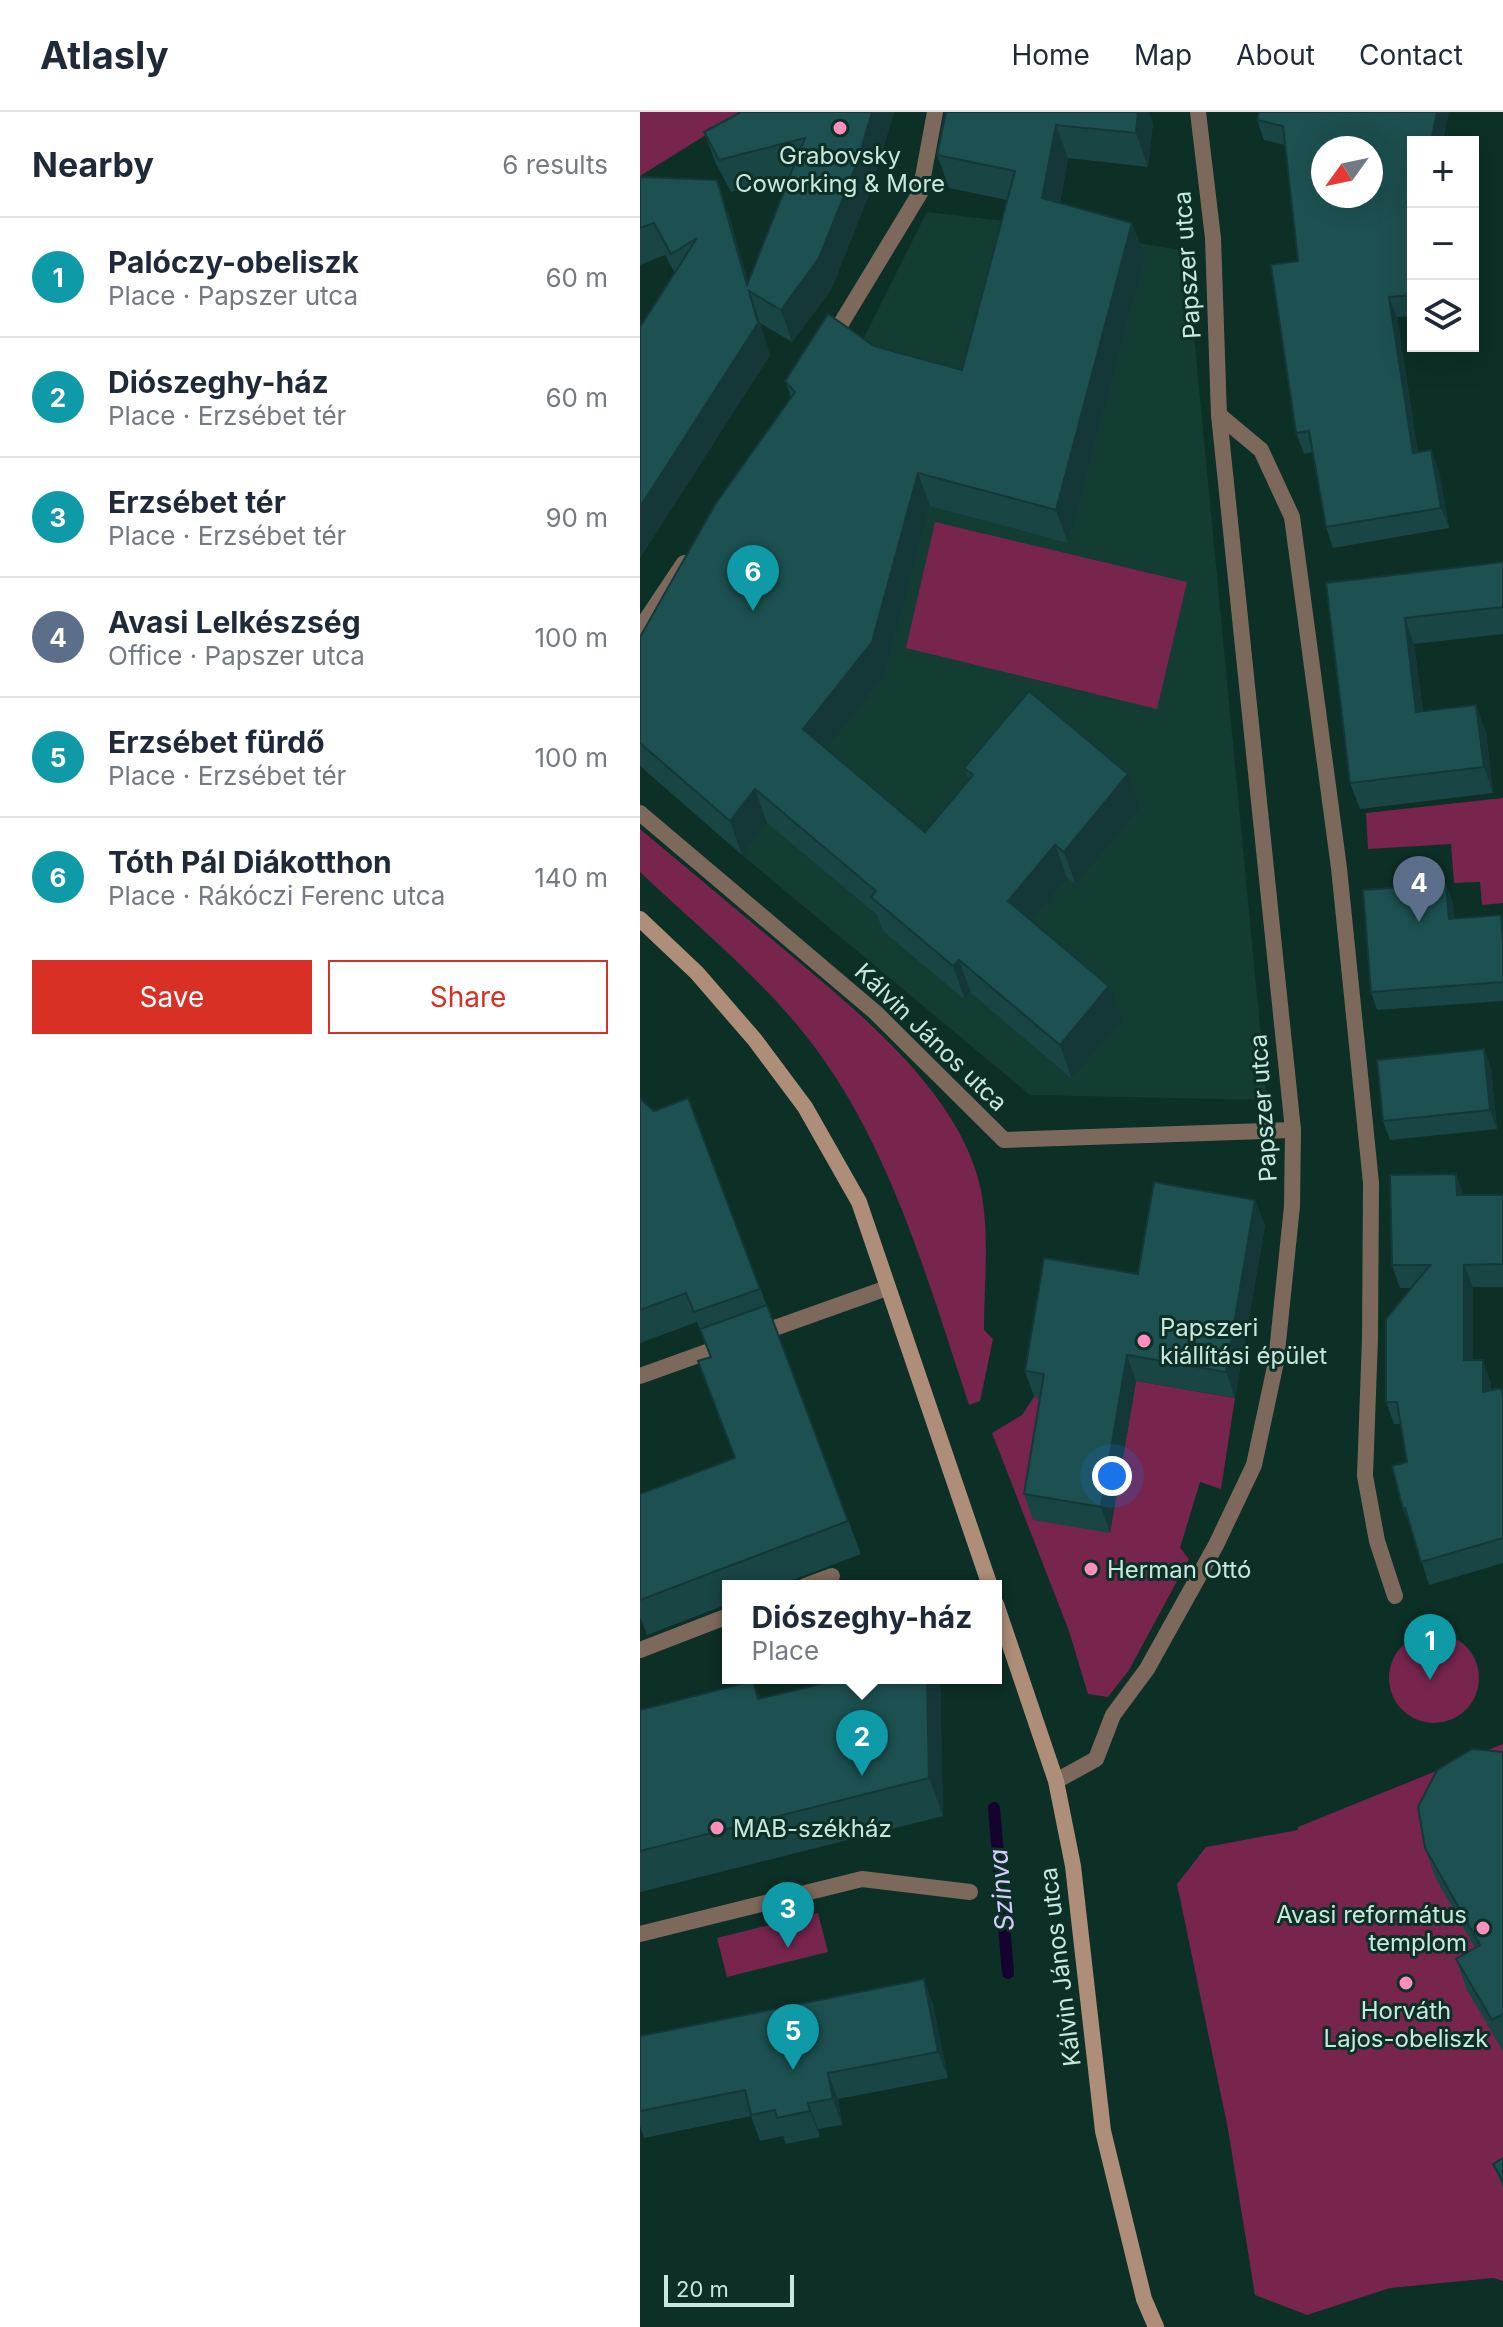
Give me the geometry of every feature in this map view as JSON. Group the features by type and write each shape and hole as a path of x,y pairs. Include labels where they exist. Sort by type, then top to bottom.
{"street":[{"path":"819,361 920,193 935,112"},
{"name":"Papszer utca","path":"1056,1781 1096,1759 1113,1715 1147,1669 1216,1545 1254,1465 1276,1362 1292,1206 1293,1130 1219,415 1213,238 1198,112"},
{"path":"1219,415 1261,450 1292,517 1339,868 1371,1183 1365,1476 1377,1541 1395,1596"},
{"path":"640,629 697,543"},
{"name":"Kálvin János utca","path":"640,813 875,1012 1004,1140 1293,1130"},
{"path":"640,919 707,985 755,1040 805,1107 859,1202 988,1580"},
{"path":"640,1376 887,1288"},
{"path":"821,1580 832,1576"},
{"path":"640,1650 722,1618"},
{"name":"Kálvin János utca","path":"1002,1622 1056,1781 1073,1866 1103,2131 1144,2299 1156,2327"},
{"path":"640,1934 862,1879 970,1892"}],"shaded area":[{"path":"640,112 738,112 738,115 640,176"},
{"path":"927,212 1022,223 1186,251 1267,1100 1030,1095 742,855 854,358"},
{"path":"935,522 1187,582 1157,709 906,648"},
{"path":"1503,798 1503,903 1482,905 1480,882 1454,883 1451,844 1368,849 1366,813"},
{"path":"640,829 867,1021 923,1080 946,1111 965,1144 982,1196 986,1253 984,1330 993,1339 980,1401 969,1405 907,1223 889,1178 845,1093 819,1053 779,1004 640,872"},
{"path":"1136,1381 1235,1398 1221,1489 1200,1482 1180,1548 1189,1559 1129,1670 1108,1697 1088,1694 1069,1631 992,1433 1022,1415 1034,1397 1053,1400 1110,1532"},
{"path":"1434,1633 1451,1636 1466,1646 1476,1661 1479,1678 1476,1695 1466,1710 1451,1720 1434,1723 1417,1720 1402,1710 1392,1695 1389,1678 1392,1661 1402,1646 1417,1636"},
{"path":"1503,1744 1503,2281 1493,2278 1390,2288 1307,2315 1255,2295 1228,2129 1177,1884 1206,1847 1298,1830 1298,1827"},
{"path":"818,1913 828,1952 727,1977 717,1938"}],"building":[{"path":"741,112 872,112 858,160 819,258 781,310 749,291 758,323 640,507 640,327 697,238 671,254 654,223 640,228 640,177 717,180 747,285 805,138 719,160 704,132"},
{"path":"946,112 1138,112 1136,133 1056,125 1042,198 1132,223 1056,510 918,473 872,642 803,729 925,832 973,775 964,768 1029,691 1128,774 1064,852 1055,845 1008,901 1109,986 1060,1045 959,960 953,966 871,897 876,891 755,789 730,821 640,743 640,637 716,503 795,392 785,381 828,314 874,346 962,370 1015,171 937,155"},
{"path":"1259,112 1437,112 1432,136 1407,136 1407,296 1389,297 1413,453 1431,450 1441,508 1326,527 1309,431 1296,433 1271,265 1298,261 1283,126 1257,120"},
{"path":"1503,562 1503,607 1405,618 1416,712 1476,705 1484,767 1350,783 1326,583"},
{"path":"1446,884 1449,919 1501,915 1503,982 1371,992 1363,890"},
{"path":"1484,1049 1490,1110 1383,1121 1377,1060"},
{"path":"688,1098 760,1289 694,1312 686,1293 640,1310 640,1099 654,1111"},
{"path":"1456,1174 1457,1195 1503,1195 1503,1264 1464,1265 1464,1360 1483,1360 1483,1392 1501,1388 1503,1395 1503,1538 1421,1562 1392,1466 1407,1462 1397,1402 1386,1402 1386,1319 1430,1265 1392,1265 1390,1175"},
{"name":"Papszeri kiállítási épület","path":"1154,1182 1255,1200 1226,1372 1127,1355 1101,1507 1024,1494 1044,1374 1025,1371 1044,1258 1138,1274"},
{"path":"767,1305 848,1521 640,1600 640,1494 735,1458 698,1361 711,1357 700,1329"},
{"path":"741,1684 754,1684 758,1699 822,1684 927,1684 929,1778 640,1851 640,1710"},
{"name":"Avasi református templom","path":"1472,1749 1503,1752 1503,2014 1492,2020 1456,1959 1480,1945 1425,1848 1418,1807 1437,1770"},
{"path":"924,1979 938,2052 828,2073 833,2099 808,2103 810,2111 777,2118 775,2110 751,2115 745,2090 640,2111 640,2036"},
{"path":"1503,2158 1503,2181 1493,2164"}],"waterway":[{"name":"Szinva","path":"994,1808 1008,1973"}],"place":[{"name":"Grabovsky Coworking & More","path":"840,128"},
{"name":"Tóth Pál Diákotthon","path":"753,611"},
{"name":"Avasi Lelkészség","path":"1419,922"},
{"name":"Papszeri kiállítási épület","path":"1144,1341"},
{"name":"Herman Ottó","path":"1091,1569"},
{"name":"Palóczy-obeliszk","path":"1430,1680"},
{"name":"Diószeghy-ház","path":"862,1776"},
{"name":"MAB-székház","path":"717,1828"},
{"name":"Avasi református templom","path":"1483,1928"},
{"name":"Erzsébet tér","path":"788,1948"},
{"name":"Horváth Lajos-obeliszk","path":"1406,1983"},
{"name":"Erzsébet fürdő","path":"793,2070"}]}
